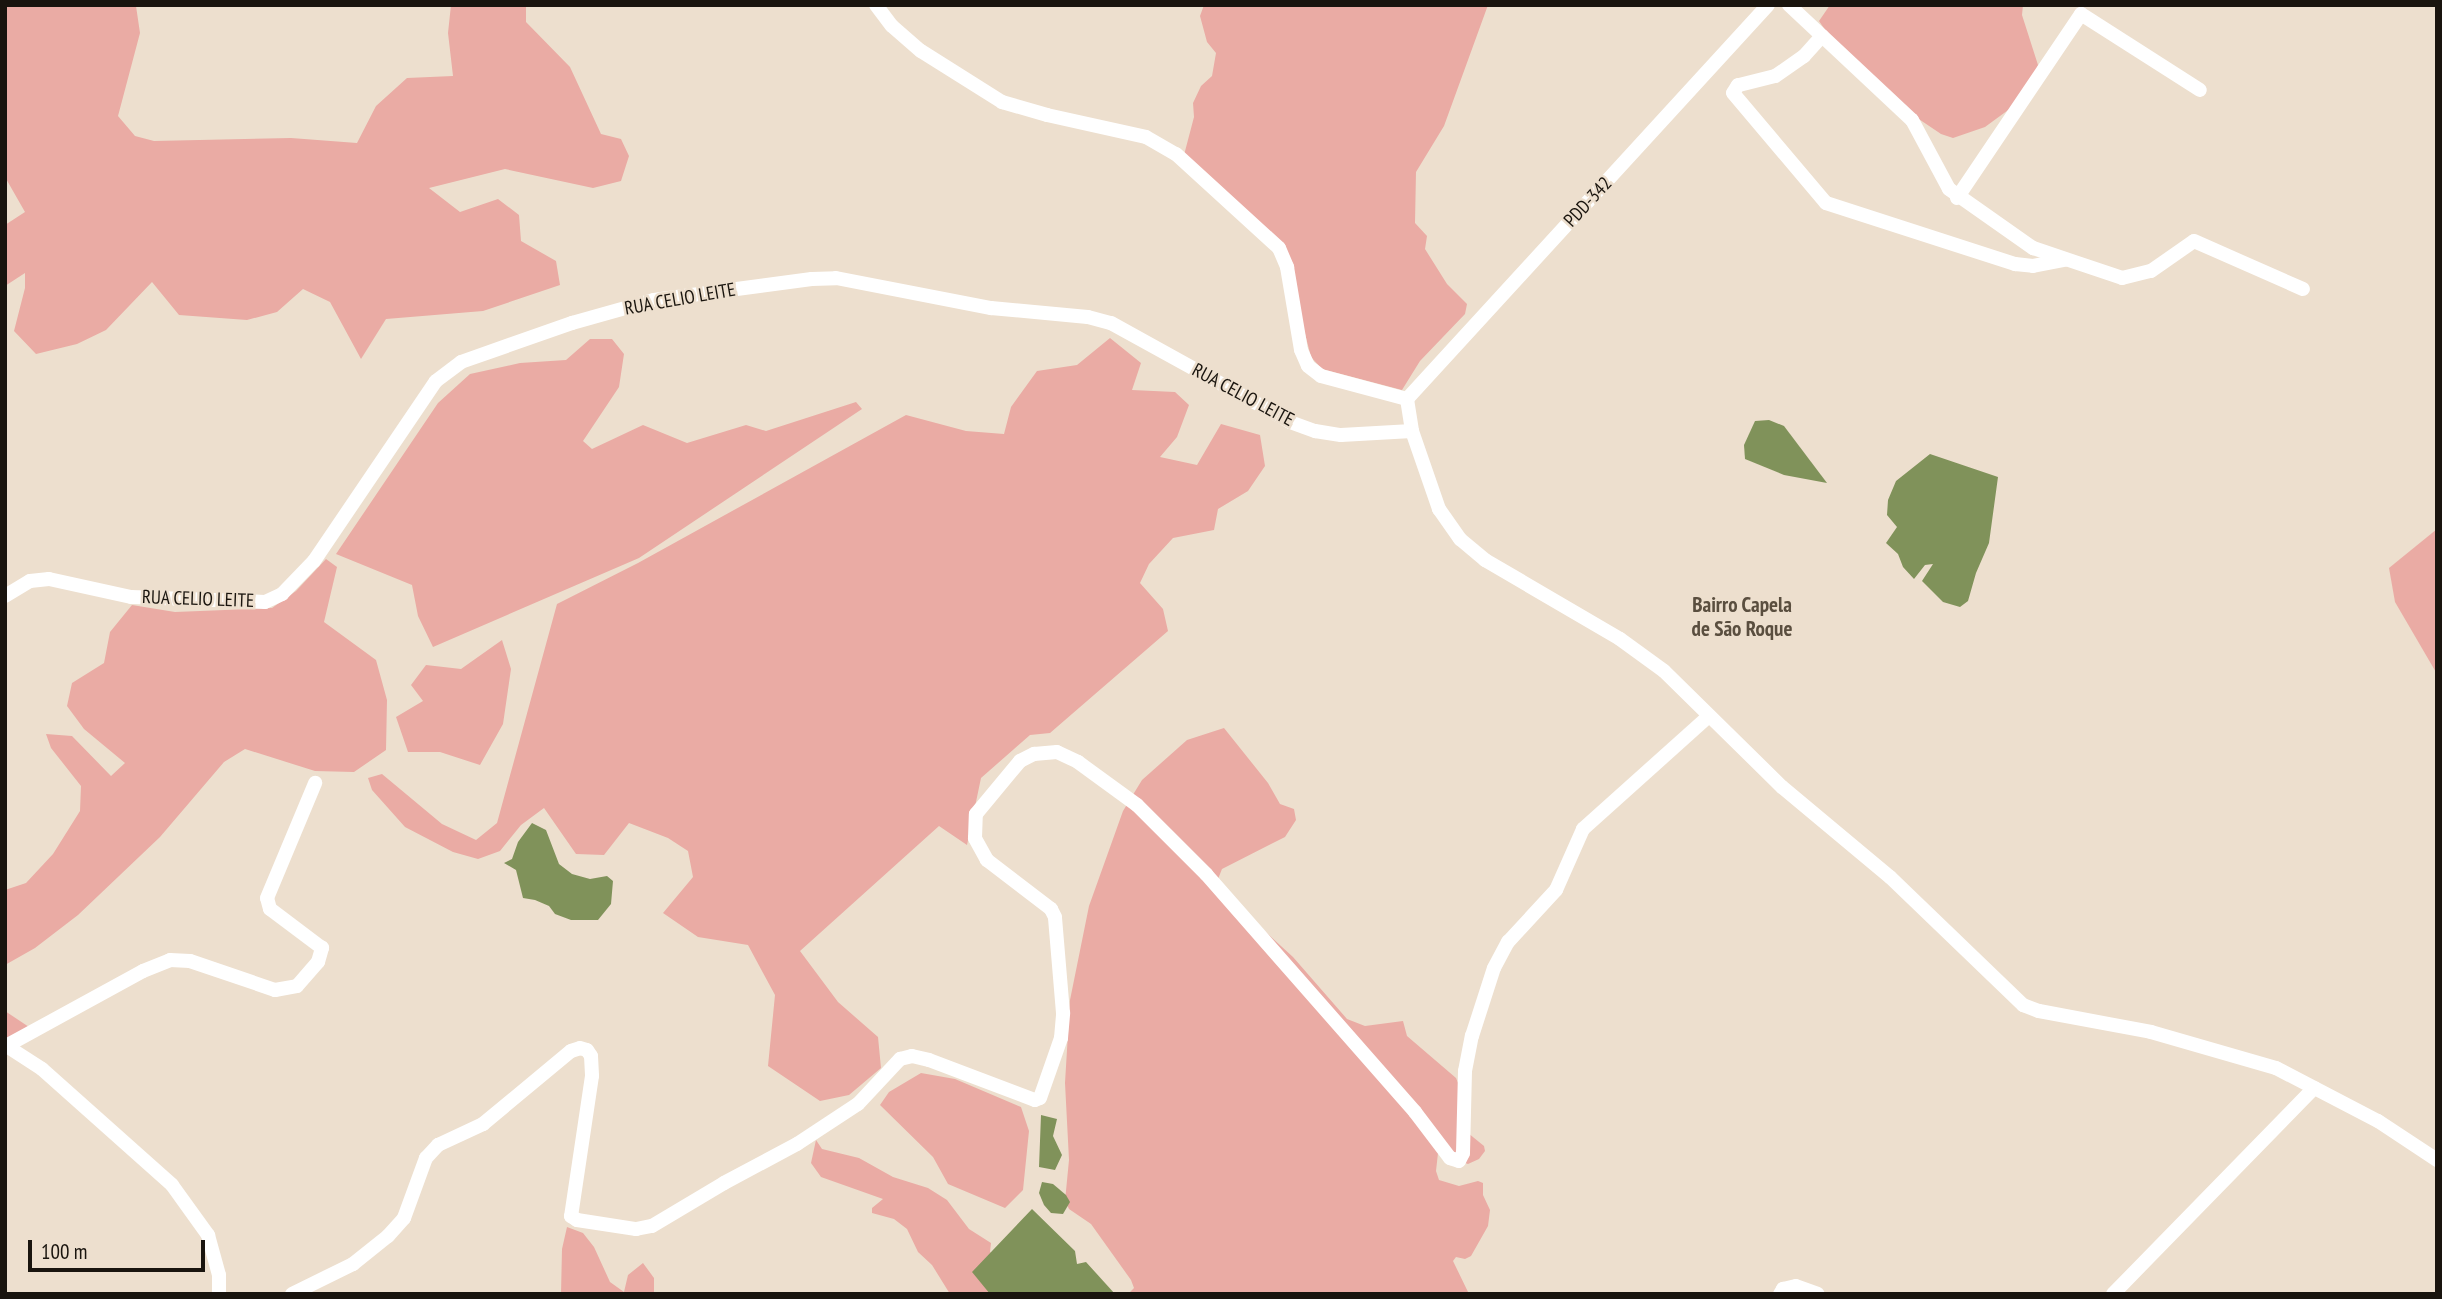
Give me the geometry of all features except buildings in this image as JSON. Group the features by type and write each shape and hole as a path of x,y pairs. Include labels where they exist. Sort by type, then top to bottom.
{"street":[{"path":"876,5 892,26 921,51 1002,102 1047,116 1146,137 1176,154 1279,248 1287,267 1301,350 1308,366 1321,376 1407,399 1412,431 1439,509 1460,539 1485,560 1620,639 1664,671 1782,787 1891,877 2024,1005 2039,1011 2164,1035 2276,1068 2378,1121 2437,1160"},
{"name":"PDD-342","path":"1407,399 1768,5"},
{"path":"1789,5 1912,120 1934,166 1957,198 2033,248 2122,278 2151,271 2194,241 2303,289"},
{"path":"1957,198 2081,14 2200,90"},
{"path":"1822,37 1804,57 1775,76 1738,85 1733,93 1826,203 2015,264 2033,265 2067,260"},
{"name":"RUA CELIO LEITE","path":"5,596 30,581 49,579 131,597 265,602 282,594 314,561 436,382 461,362 572,323 654,300 812,279 836,278 992,308 1088,317 1111,323 1290,422 1315,431 1341,435 1412,431"},
{"path":"292,1294 353,1264 388,1236 404,1218 426,1157 438,1145 483,1124 571,1051 580,1048 587,1050 591,1056 592,1076 571,1216 578,1220 636,1229 652,1226 797,1144 858,1104 900,1059 912,1056 929,1060 1035,1100 1040,1098 1062,1038 1063,1013 1055,917 1051,909 987,860 975,838 976,814 1020,761 1034,754 1057,752 1078,762 1137,805 1206,874 1415,1112 1450,1158 1459,1161 1463,1153 1465,1071 1472,1036 1494,968 1508,942 1556,890 1583,829 1709,716"},
{"path":"219,1294 219,1275 208,1235 172,1185 42,1069 6,1045 143,971 170,960 190,961 275,990 297,986 318,962 321,948 270,909 267,898 315,783"},
{"path":"2113,1294 2314,1088"},
{"path":"1780,1294 1783,1289 1796,1286 1818,1294"}],"shaded area":[{"path":"5,5 136,6 140,33 118,116 135,136 154,141 291,138 357,143 376,106 407,78 453,76 448,33 451,5 526,5 526,22 570,67 601,134 621,139 629,156 621,181 593,188 505,169 429,188 460,212 498,199 519,215 521,241 556,261 560,285 483,311 386,319 361,359 330,302 303,289 277,312 247,320 179,315 152,282 106,330 77,344 36,354 14,331 25,288 25,273 5,286 5,225 25,212 5,177"},
{"path":"1204,5 1488,5 1444,126 1416,172 1415,223 1427,236 1425,249 1447,284 1467,304 1465,314 1420,361 1402,390 1322,369 1311,357 1282,244 1184,155 1194,117 1193,103 1201,86 1212,76 1216,53 1207,42 1200,16"},
{"path":"1830,5 2023,5 2022,15 2038,65 2035,77 2015,105 1985,127 1953,138 1941,134 1858,78 1819,21"},
{"path":"1110,338 1141,363 1132,390 1175,392 1189,405 1177,437 1160,457 1197,465 1221,424 1260,435 1265,466 1248,491 1218,509 1214,530 1173,538 1149,564 1140,583 1163,609 1168,631 1050,733 1030,735 981,778 967,845 939,826 800,951 838,1002 878,1037 881,1068 849,1095 820,1101 768,1066 775,995 748,945 698,937 663,913 693,877 688,851 668,838 629,823 604,855 576,854 544,808 521,825 500,851 478,859 453,852 405,827 372,790 368,778 382,774 442,824 476,840 497,823 557,604 638,563 906,415 966,431 1004,434 1011,407 1037,371 1077,365"},
{"path":"590,339 612,339 624,354 619,387 583,441 592,449 643,425 687,443 746,425 766,431 856,402 862,409 639,558 433,647 418,616 412,585 336,554 438,403 470,374 520,363 566,360"},
{"path":"1769,420 1784,426 1827,483 1784,475 1745,459 1744,445 1755,421"},
{"path":"1930,454 1998,477 1989,543 1968,601 1960,607 1943,602 1922,581 1933,564 1925,565 1914,579 1903,567 1898,554 1886,543 1897,527 1887,515 1888,500 1896,481"},
{"path":"2437,529 2437,674 2395,602 2389,568"},
{"path":"326,559 337,567 324,622 376,660 387,700 386,750 354,772 315,771 245,749 224,762 160,837 78,915 35,948 5,965 5,890 26,883 53,854 80,811 81,786 51,748 46,734 72,736 111,776 125,763 84,729 67,706 72,683 104,663 110,632 132,605 175,612 272,608 296,591"},
{"path":"502,640 511,669 503,724 480,765 440,752 408,752 396,717 423,701 411,685 426,665 461,669"},
{"path":"1224,728 1268,783 1280,804 1294,809 1296,820 1285,837 1222,869 1218,879 1245,913 1293,957 1347,1019 1365,1026 1403,1021 1407,1036 1456,1078 1465,1100 1468,1133 1484,1146 1485,1151 1479,1159 1468,1164 1438,1153 1436,1171 1439,1180 1459,1186 1478,1181 1483,1183 1483,1195 1490,1210 1488,1226 1471,1256 1465,1259 1456,1257 1453,1261 1469,1294 1128,1294 1134,1288 1131,1280 1091,1224 1069,1209 1065,1201 1069,1160 1065,1083 1070,1000 1089,906 1123,811 1142,780 1187,740"},
{"path":"532,823 546,830 559,864 572,874 590,879 607,876 613,881 611,904 598,920 571,920 555,914 549,906 523,898 516,870 504,863 512,859 518,842"},
{"path":"5,1011 29,1027 9,1040 5,1038"},
{"path":"921,1073 955,1079 1021,1107 1029,1131 1023,1190 1005,1208 948,1184 933,1157 880,1105 889,1092"},
{"path":"1041,1115 1057,1119 1053,1136 1062,1155 1055,1170 1039,1167"},
{"path":"816,1140 822,1149 859,1158 893,1177 928,1188 947,1200 969,1229 991,1243 990,1252 1039,1294 950,1294 932,1265 918,1252 907,1229 894,1219 872,1213 872,1208 883,1199 821,1177 811,1163"},
{"path":"1042,1182 1053,1184 1066,1195 1070,1202 1063,1214 1051,1213 1044,1205 1039,1193"},
{"path":"1032,1209 1075,1251 1077,1264 1086,1262 1115,1294 990,1294 972,1272"},
{"path":"567,1227 583,1233 594,1247 610,1282 624,1292 628,1275 643,1263 654,1278 654,1294 561,1294 562,1249"}],"district":[{"name":"Bairro Capela de São Roque","path":"1742,617"}]}
